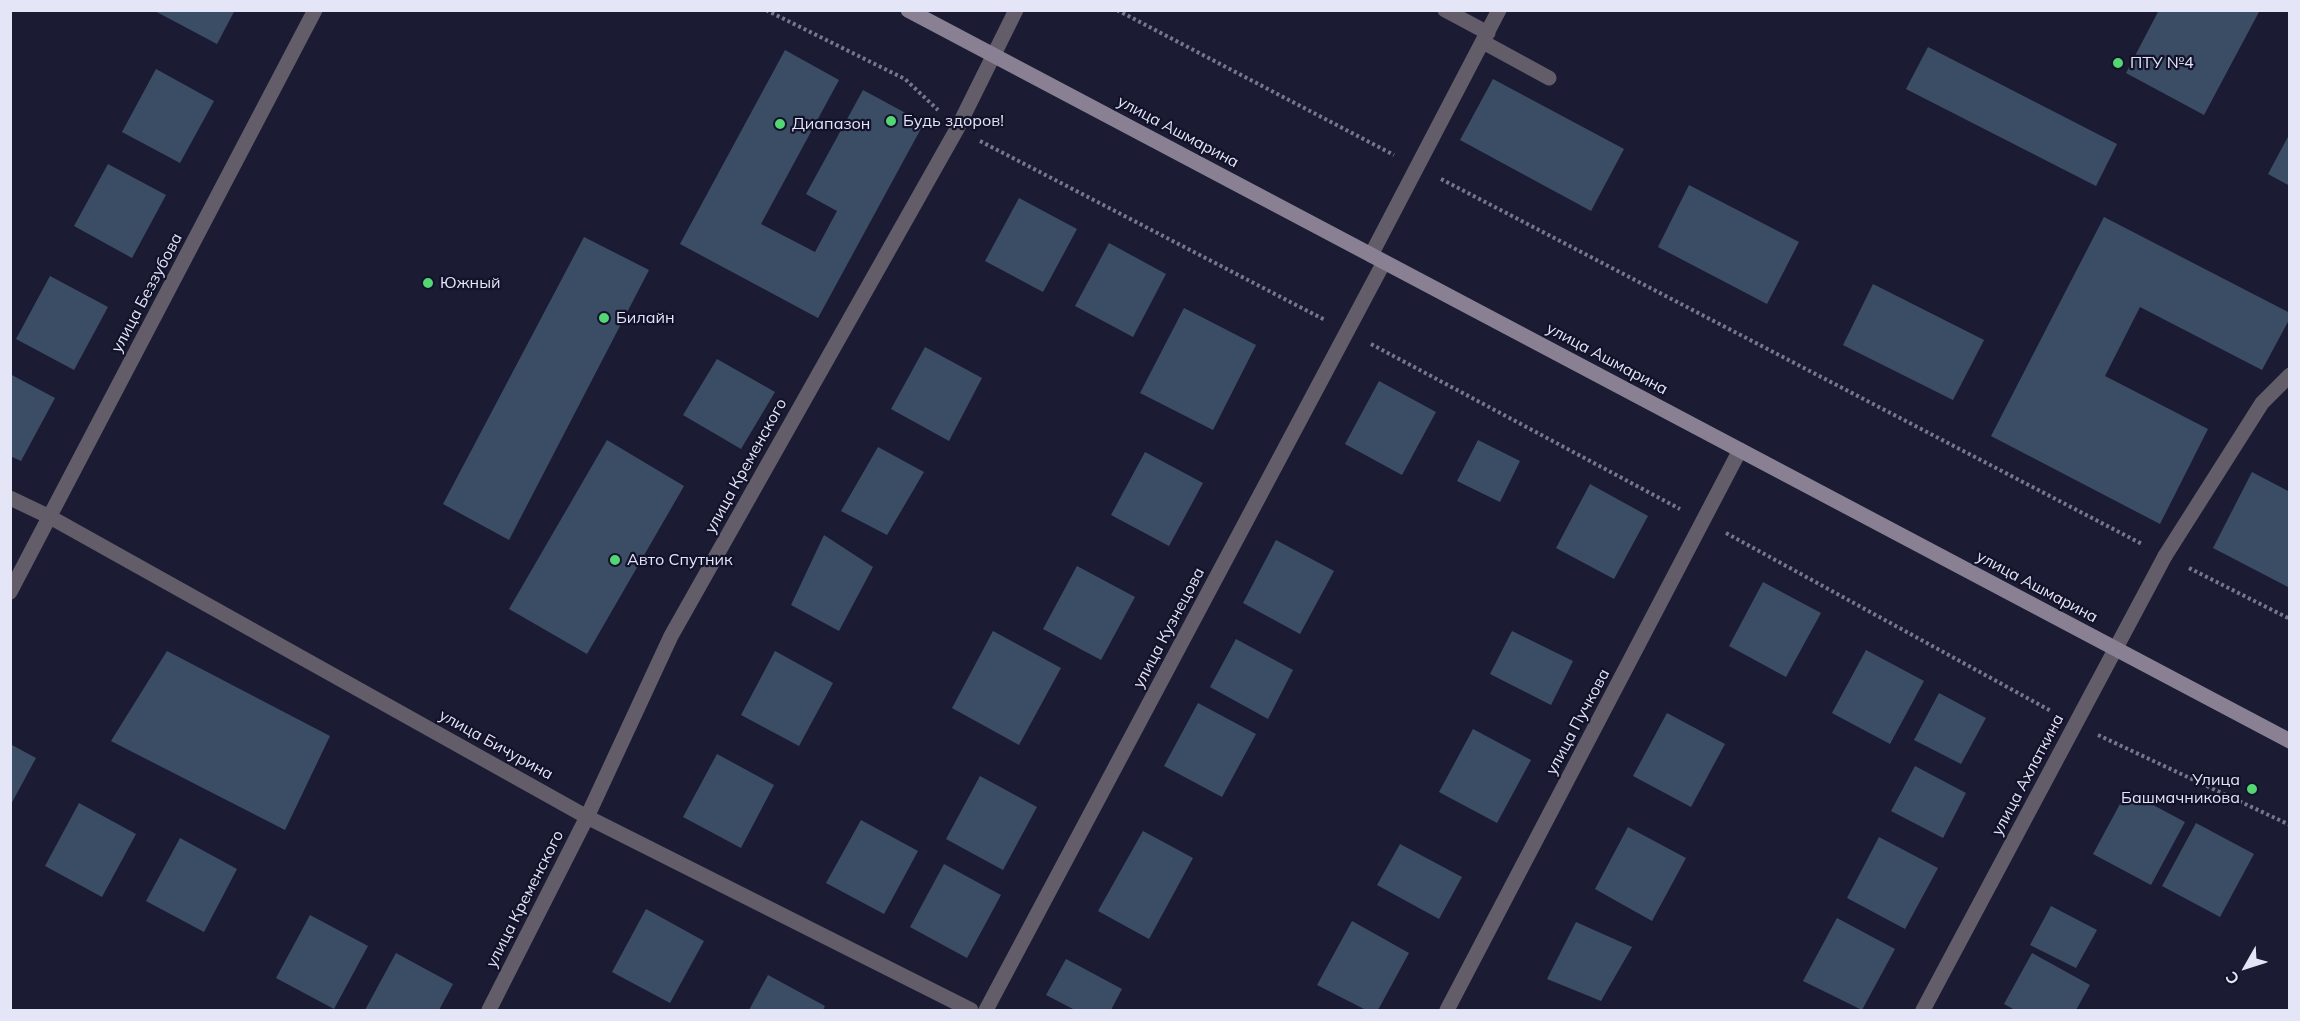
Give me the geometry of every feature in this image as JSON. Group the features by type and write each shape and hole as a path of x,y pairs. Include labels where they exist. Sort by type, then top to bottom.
{"main road":[{"name":"улица Ашмарина","path":"908,10 2289,741"}],"street":[{"name":"улица Беззубова","path":"10,592 315,10"},
{"name":"улица Кременского","path":"489,1011 587,817 671,636 957,129 1016,10"},
{"path":"1445,10 1549,78"},
{"name":"улица Кузнецова","path":"986,1011 1347,331 1418,167 1499,10"},
{"name":"улица Ахлаткина","path":"1923,1011 2166,556 2262,403 2289,375"},
{"name":"улица Пучкова","path":"1447,1011 1740,450"},
{"name":"улица Бичурина","path":"10,498 50,518 587,817 971,1011"}],"path":[{"path":"766,10 905,79 957,129 1347,331 1703,521 2075,724 2289,825"},
{"path":"1118,10 2289,619"}],"building":[{"path":"153,10 235,10 217,44"},
{"path":"2159,10 2260,10 2204,115 2126,73"},
{"path":"1928,47 2117,144 2096,186 1906,89"},
{"path":"785,50 839,80 761,224 815,252 837,211 806,194 863,90 924,123 818,318 680,244"},
{"path":"156,69 214,101 180,163 122,132"},
{"path":"1493,79 1624,149 1591,211 1460,140"},
{"path":"2290,133 2290,186 2268,174"},
{"path":"108,164 166,195 132,258 74,226"},
{"path":"1689,185 1799,242 1767,304 1658,247"},
{"path":"1019,198 1077,229 1043,292 985,261"},
{"path":"2104,217 2290,313 2290,318 2262,370 2140,307 2105,376 2208,429 2160,524 1991,436"},
{"path":"584,237 649,270 509,540 443,504"},
{"path":"1109,243 1166,274 1133,337 1075,306"},
{"path":"50,276 108,307 74,370 16,339"},
{"path":"1873,284 1984,340 1953,400 1843,345"},
{"path":"1184,308 1256,345 1213,430 1140,393"},
{"path":"925,347 982,378 949,441 891,409"},
{"path":"717,359 775,392 741,449 683,415"},
{"path":"10,374 55,398 21,461 10,456"},
{"path":"1379,381 1436,412 1402,475 1345,444"},
{"path":"607,440 684,486 587,654 509,609"},
{"path":"1478,440 1520,461 1500,502 1457,481"},
{"path":"878,447 924,472 887,535 841,511"},
{"path":"1145,452 1203,483 1169,546 1111,515"},
{"path":"2252,472 2290,492 2290,588 2213,548"},
{"path":"1590,484 1648,516 1614,579 1556,548"},
{"path":"824,535 873,567 839,631 791,605"},
{"path":"1276,540 1334,571 1300,634 1243,603"},
{"path":"1077,566 1135,597 1101,660 1043,629"},
{"path":"1763,582 1821,613 1786,677 1729,646"},
{"path":"993,631 1061,668 1019,745 952,708"},
{"path":"1512,631 1573,661 1551,705 1490,674"},
{"path":"1236,639 1293,670 1268,719 1210,687"},
{"path":"1866,650 1924,681 1890,744 1832,713"},
{"path":"167,651 330,736 285,830 111,741"},
{"path":"775,651 833,683 799,746 741,715"},
{"path":"1939,693 1986,718 1961,764 1914,740"},
{"path":"1198,703 1256,734 1222,797 1164,766"},
{"path":"1667,713 1725,744 1691,807 1633,776"},
{"path":"1473,729 1531,760 1497,823 1439,792"},
{"path":"10,744 36,758 10,806"},
{"path":"717,754 774,785 741,848 683,817"},
{"path":"1915,766 1966,793 1943,838 1891,811"},
{"path":"980,776 1037,807 1003,870 946,839"},
{"path":"2127,791 2185,822 2151,885 2093,854"},
{"path":"79,803 136,834 102,897 45,866"},
{"path":"861,820 918,851 884,914 826,883"},
{"path":"2196,823 2254,854 2220,917 2162,886"},
{"path":"1628,827 1686,858 1652,921 1595,889"},
{"path":"1143,831 1193,858 1149,939 1098,911"},
{"path":"1879,837 1938,868 1905,929 1847,898"},
{"path":"180,838 237,869 204,932 146,901"},
{"path":"1400,844 1462,877 1439,919 1377,885"},
{"path":"944,864 1001,895 967,958 910,927"},
{"path":"2051,906 2097,930 2076,968 2030,945"},
{"path":"646,909 704,941 670,1003 612,972"},
{"path":"310,915 368,946 334,1009 276,978"},
{"path":"1837,918 1895,949 1862,1010 1803,981"},
{"path":"1352,921 1409,953 1378,1010 1366,1010 1317,985"},
{"path":"1576,922 1632,947 1601,1001 1547,979"},
{"path":"396,953 453,984 439,1010 365,1010"},
{"path":"2032,953 2090,985 2076,1010 2015,1010 2004,1004"},
{"path":"1066,959 1122,989 1111,1010 1075,1010 1046,995"},
{"path":"768,975 825,1006 823,1010 749,1010"}],"place":[{"name":"ПТУ №4","path":"2118,63"},
{"name":"Будь здоров!","path":"891,121"},
{"name":"Диапазон","path":"780,124"},
{"name":"Южный","path":"428,283"},
{"name":"Билайн","path":"604,318"},
{"name":"Авто Спутник","path":"615,560"},
{"name":"Улица Башмачникова","path":"2252,789"}]}
